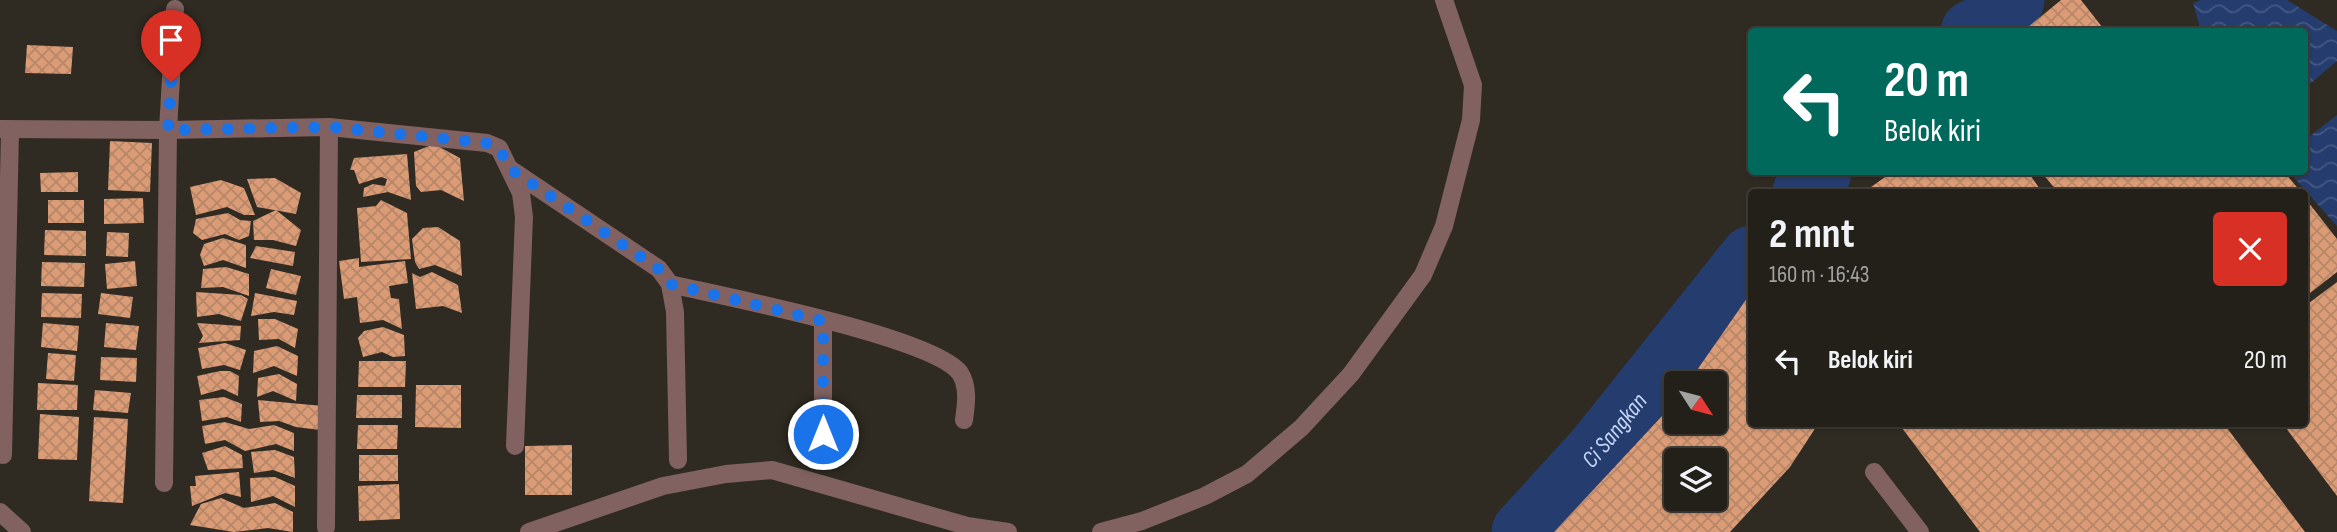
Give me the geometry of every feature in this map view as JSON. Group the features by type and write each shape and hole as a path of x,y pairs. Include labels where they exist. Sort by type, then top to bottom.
{"street":[{"path":"1101,532 1142,521 1205,496 1247,474 1301,428 1352,374 1423,275 1444,226 1472,108 1474,85 1444,0"},
{"path":"164,482 168,130 174,9"},
{"path":"326,527 330,127"},
{"path":"3,455 5,130 330,127 487,143 499,148 521,192 524,217 515,446"},
{"path":"510,169 659,269 670,284 676,312 678,460"},
{"path":"670,284 823,321 917,348 945,362 959,373 965,386 964,420"},
{"path":"823,321 823,434"},
{"path":"528,532 663,486 726,474 772,470 967,526 1008,532"},
{"path":"1874,472 1920,532"},
{"path":"0,512 22,532"}],"water":[{"path":"2201,0 2287,0 2337,31 2337,61 2308,85 2308,28 2200,28 2193,3"},
{"path":"2337,115 2337,226 2308,193 2308,189 2304,189 2292,175 2308,175 2308,138"}],"building":[{"path":"2061,0 2081,0 2103,28 2027,28"},
{"path":"27,45 73,47 71,74 25,73"},
{"path":"110,141 152,143 150,192 108,190"},
{"path":"434,144 460,158 464,201 441,190 421,192 416,186 414,152"},
{"path":"407,154 411,200 388,192 363,197 364,188 373,184 385,186 387,179 381,177 359,184 354,170 350,170 354,158"},
{"path":"78,172 78,192 41,192 40,173"},
{"path":"1888,175 2030,175 2040,189 1868,189"},
{"path":"2044,175 2287,175 2298,189 2055,189"},
{"path":"275,178 301,193 296,214 257,207 247,179"},
{"path":"221,180 244,188 255,215 244,215 227,207 196,215 190,187"},
{"path":"143,198 144,223 104,224 104,199"},
{"path":"48,200 84,200 84,223 48,223"},
{"path":"381,200 407,213 411,259 361,262 357,208 376,206"},
{"path":"2308,202 2337,239 2337,272 2308,295"},
{"path":"276,210 301,230 296,246 273,240 254,240 253,221"},
{"path":"228,213 240,220 251,221 249,236 239,240 225,234 202,240 193,233 196,219"},
{"path":"438,227 460,241 462,276 435,265 419,269 415,262 412,239 423,228"},
{"path":"45,230 86,231 86,256 44,255"},
{"path":"107,232 129,233 128,257 106,256"},
{"path":"223,238 246,245 246,268 223,260 204,266 200,255 204,244"},
{"path":"256,246 295,252 293,266 250,258"},
{"path":"359,258 359,267 405,261 408,283 389,286 391,298 399,299 402,329 383,320 360,323 357,297 344,299 339,261"},
{"path":"135,261 137,286 107,289 105,264"},
{"path":"42,262 85,263 84,287 41,286"},
{"path":"226,267 249,274 249,296 223,287 201,288 203,269"},
{"path":"271,269 301,276 296,295 266,288"},
{"path":"432,272 458,285 462,313 443,306 416,309 412,273 420,277"},
{"path":"2337,282 2337,496 2285,427 2308,427 2308,304"},
{"path":"196,292 241,295 248,299 241,321 219,314 197,317"},
{"path":"42,293 82,294 81,318 41,317"},
{"path":"101,293 133,297 130,318 98,314"},
{"path":"255,293 297,301 294,315 274,312 251,316"},
{"path":"1748,297 1748,427 1816,427 1790,467 1730,532 1554,532 1664,414 1664,434 1727,434 1727,371 1696,371"},
{"path":"258,319 275,319 298,329 295,348 279,339 259,340"},
{"path":"43,323 79,326 77,351 41,347"},
{"path":"106,323 139,326 136,350 104,347"},
{"path":"197,323 241,326 240,340 199,343 203,336"},
{"path":"383,327 404,335 405,356 393,357 382,352 363,357 358,338 364,331"},
{"path":"225,343 246,350 240,370 224,365 202,369 198,348"},
{"path":"277,346 298,356 297,376 274,366 253,373 254,351"},
{"path":"48,353 76,355 74,381 46,379"},
{"path":"101,357 137,358 136,382 100,380"},
{"path":"359,361 406,361 405,387 358,387"},
{"path":"230,371 239,376 238,396 223,389 201,395 197,376"},
{"path":"279,374 297,384 296,401 273,391 257,397 258,378"},
{"path":"38,383 78,385 77,410 37,410"},
{"path":"416,385 461,385 461,428 415,427"},
{"path":"95,390 131,393 128,413 93,410"},
{"path":"357,395 402,395 402,418 356,418"},
{"path":"224,397 242,404 241,422 227,417 202,421 199,400"},
{"path":"258,400 323,406 320,430 296,427 279,421 260,422"},
{"path":"40,414 79,417 77,460 38,459"},
{"path":"94,417 128,419 123,503 89,501"},
{"path":"225,422 249,429 274,425 294,433 294,451 276,444 245,451 225,440 205,444 202,426"},
{"path":"358,425 398,425 397,449 357,449"},
{"path":"1901,427 2226,427 2305,532 1980,532"},
{"path":"572,445 572,495 525,495 525,446"},
{"path":"225,446 242,455 243,468 208,470 202,453"},
{"path":"275,450 294,457 295,478 273,470 254,473 251,452"},
{"path":"359,455 398,455 398,481 359,481"},
{"path":"239,472 241,497 225,493 192,506 190,486 196,486 195,476"},
{"path":"275,477 295,486 295,507 273,496 251,502 250,478"},
{"path":"399,484 400,519 359,521 358,486"},
{"path":"221,498 244,508 275,503 293,512 293,532 268,528 234,532 190,525 201,504"}],"waterway":[{"name":"Ci Sangkan","path":"1982,28 2012,0"},
{"name":"Ci Sangkan","path":"1807,189 1817,175"},
{"name":"Ci Sangkan","path":"1524,532 1598,451 1748,263"}],"route":[{"path":"171,82 168,130 330,127 487,143 499,148 510,169 659,269 670,284 823,321 823,434"}]}
